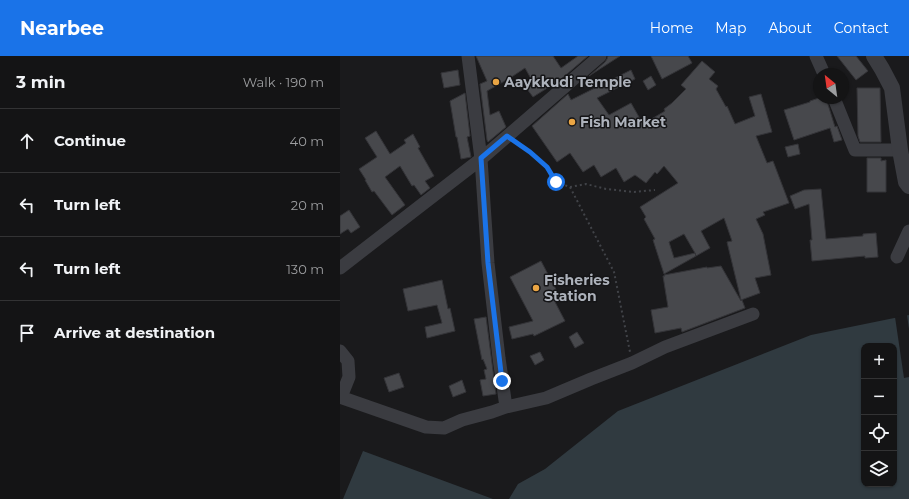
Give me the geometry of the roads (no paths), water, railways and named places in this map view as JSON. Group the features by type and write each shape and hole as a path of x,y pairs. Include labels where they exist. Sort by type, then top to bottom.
{"street":[{"path":"468,56 481,158 488,263 506,407"},
{"path":"340,268 481,158 600,56"},
{"path":"816,56 821,68"},
{"path":"874,56 892,88 900,150 906,182 909,186"},
{"path":"836,104 855,150 900,150"},
{"path":"897,257 909,231"},
{"path":"340,350 348,361 349,377 341,397 426,428 444,428 462,420 506,407 546,398 632,363 665,347 753,314"}],"place":[{"name":"Aaykkudi Temple","path":"496,82"},
{"name":"Fish Market","path":"572,122"},
{"name":"Fisheries Station","path":"536,288"}]}
